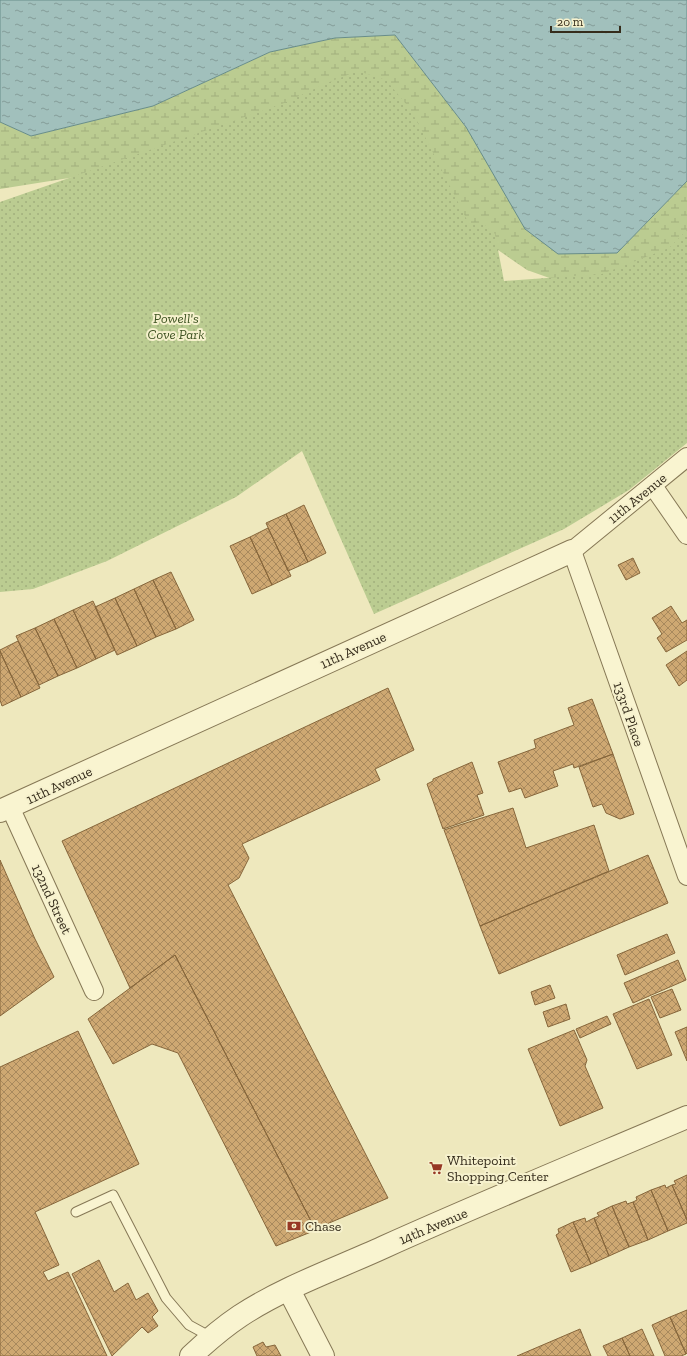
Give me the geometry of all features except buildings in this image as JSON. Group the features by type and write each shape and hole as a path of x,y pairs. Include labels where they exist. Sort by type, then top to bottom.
{"street":[{"name":"11th Avenue","path":"5,809 572,551 687,457"},
{"path":"653,486 687,535"},
{"name":"133rd Place","path":"572,551 687,876"},
{"name":"132nd Street","path":"5,809 94,991"},
{"name":"14th Avenue","path":"190,1356 211,1337 240,1316 267,1300 419,1232 687,1117"},
{"path":"289,1290 322,1356"}],"lane":[{"path":"76,1212 114,1194 166,1298 189,1325 211,1337"}],"green space":[{"path":"395,35 466,127 617,253 687,181 687,251 586,291 527,270 485,241 113,171 0,189 0,122 31,136 153,106 270,52 335,38"},
{"name":"Powell's Cove Park","path":"358,71 386,80 406,104 417,121 469,224 483,223 495,234 504,281 602,274 669,248 687,230 687,443 629,490 564,529 374,614 302,451 236,497 107,561 33,589 0,592 0,202 282,104 327,83"}],"water":[{"path":"0,0 687,0 687,181 617,253 558,254 525,229 466,127 395,35 335,38 270,52 153,106 31,136 0,122"}],"place":[{"name":"Whitepoint Shopping Center","path":"436,1168"},
{"name":"Chase","path":"294,1226"}]}
